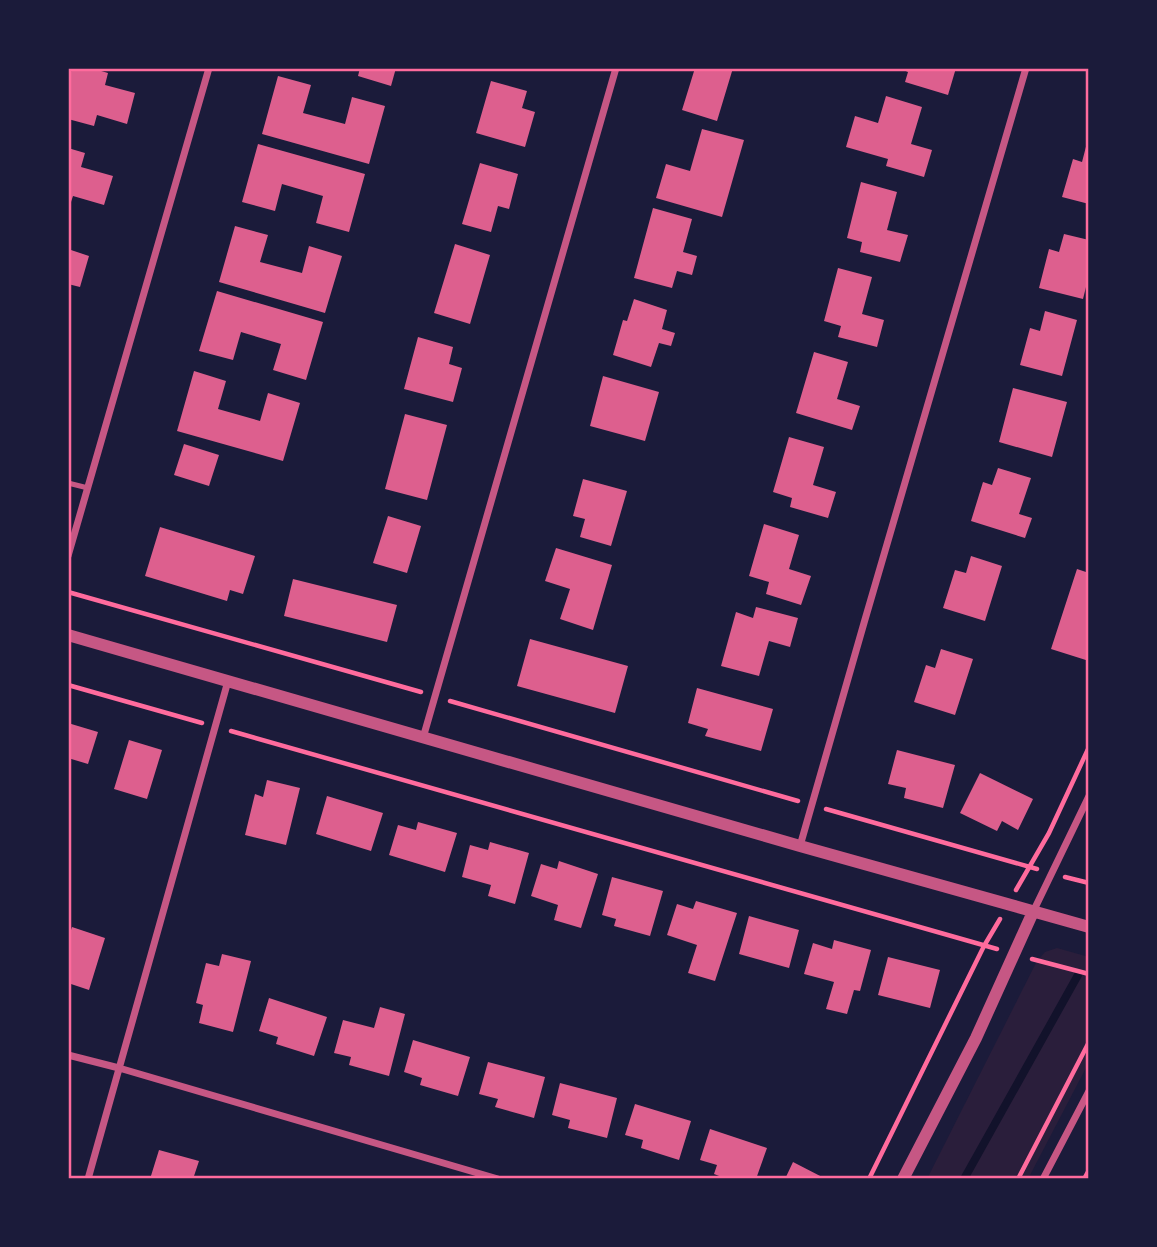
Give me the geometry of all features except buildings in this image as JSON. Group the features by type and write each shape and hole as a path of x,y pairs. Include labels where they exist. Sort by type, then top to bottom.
{"street":[{"path":"68,556 209,68"},
{"path":"423,738 616,68"},
{"path":"800,846 1026,68"},
{"path":"68,635 1089,927"},
{"path":"88,1179 228,681"},
{"path":"903,1179 976,1038 1089,796"},
{"path":"68,1055 498,1179"},
{"path":"1043,1179 1089,1091"}],"lane":[{"path":"68,482 88,488"}],"path":[{"path":"68,592 1089,883"},
{"path":"68,685 1089,974"},
{"path":"869,1179 985,946 1049,833 1089,747"},
{"path":"1018,1179 1089,1042"},
{"path":"1084,1179 1089,1170"}],"shaded area":[{"path":"1057,948 1089,957 1089,1062 1028,1179 927,1179 1037,961 1045,952"}],"waterway":[{"path":"964,1179 1078,975"}]}
